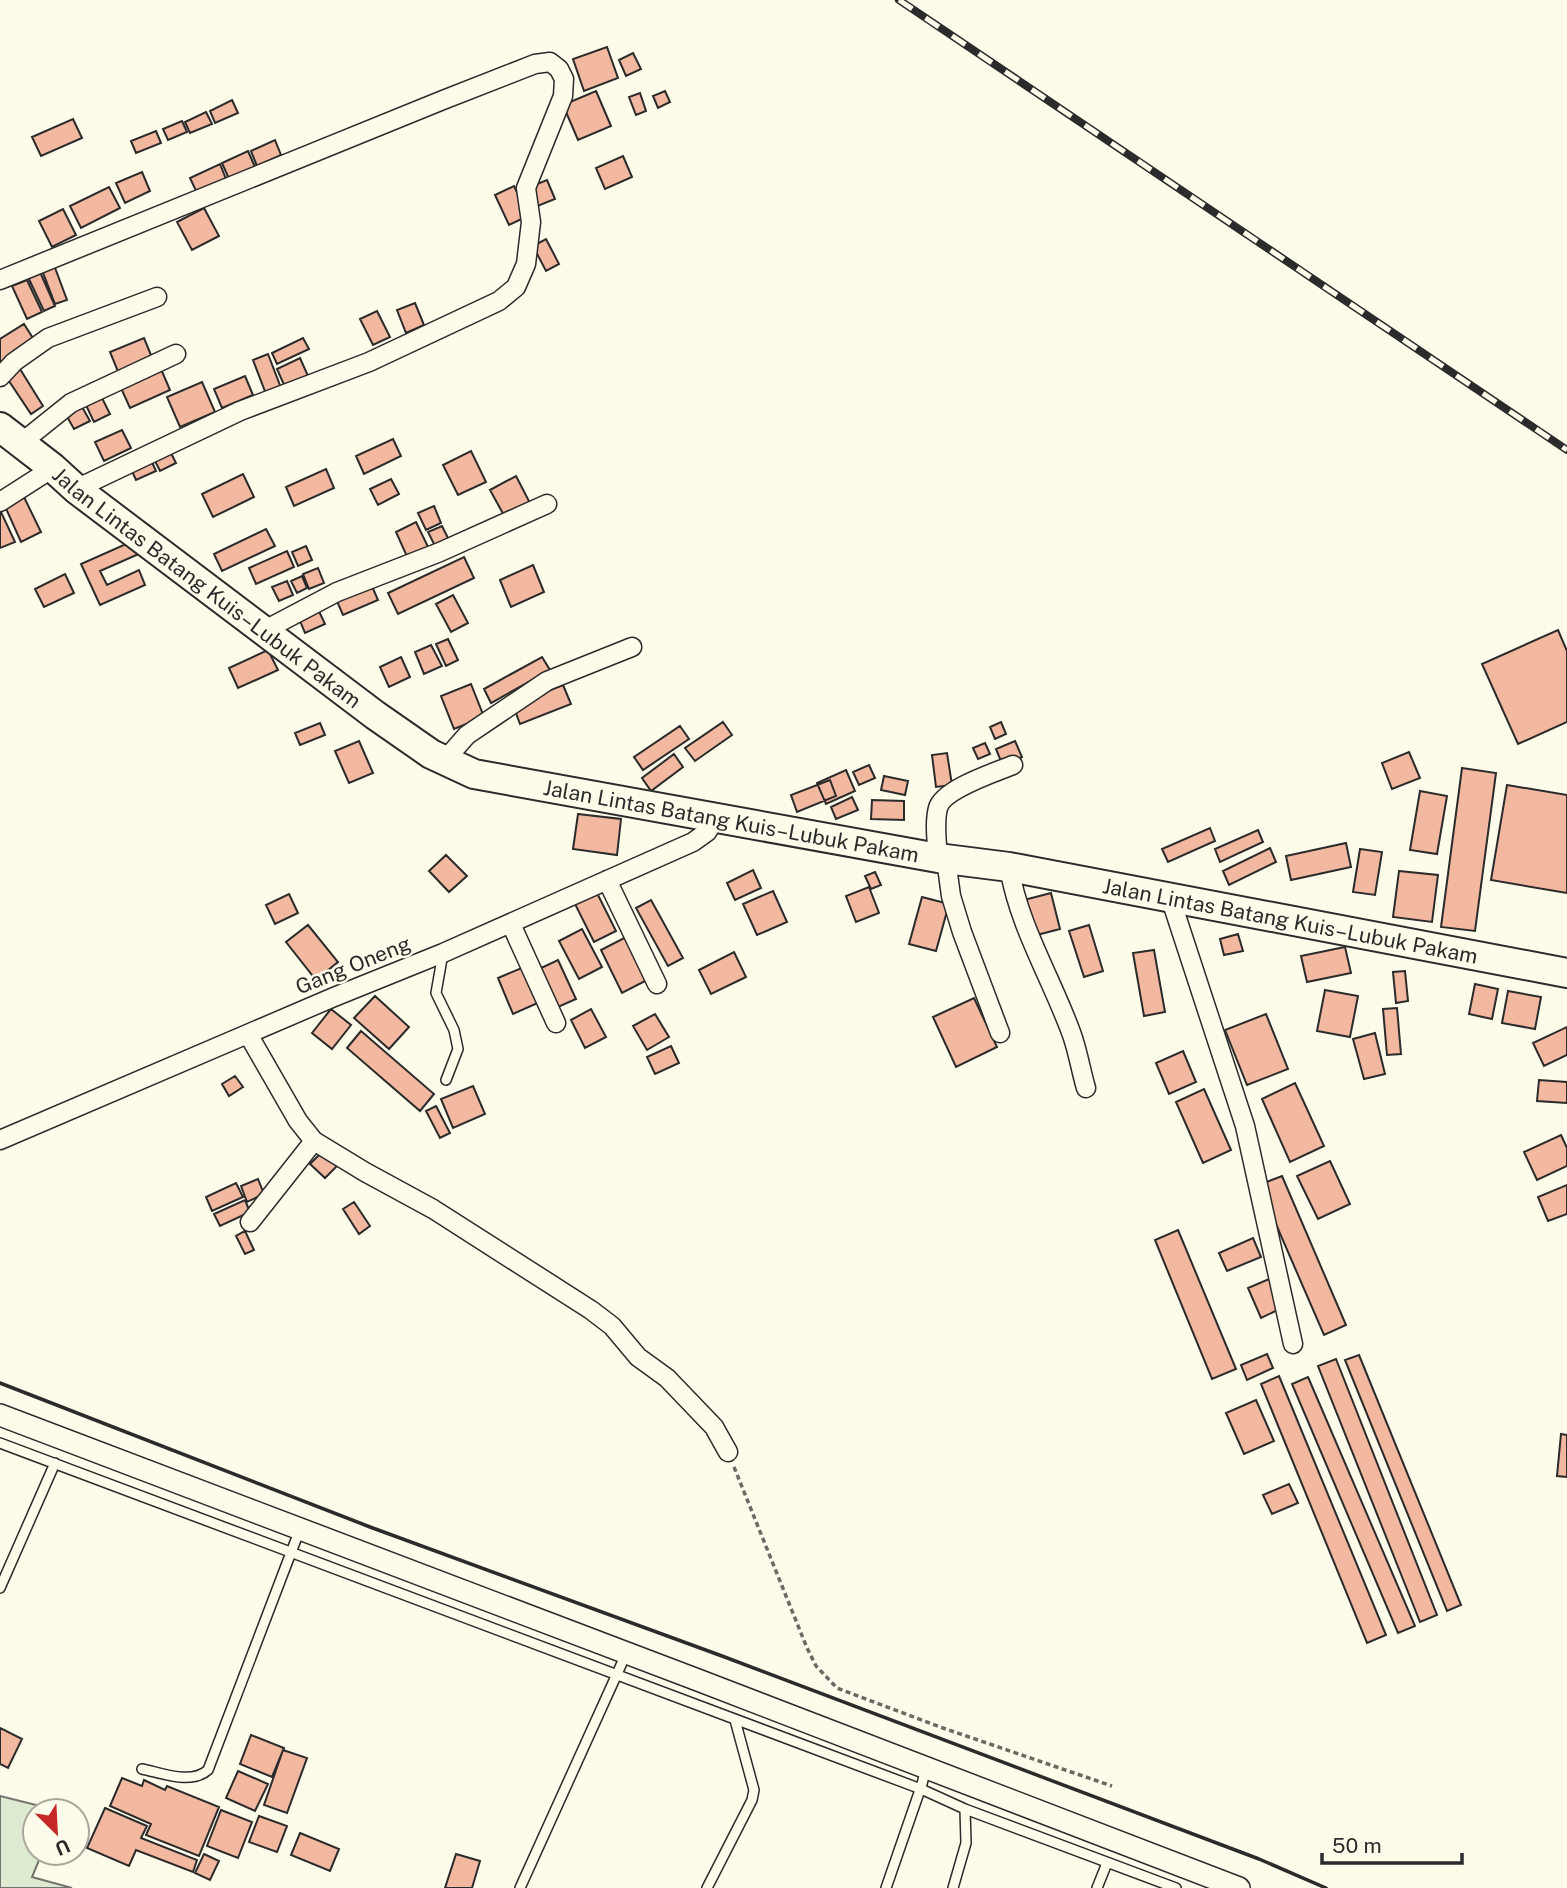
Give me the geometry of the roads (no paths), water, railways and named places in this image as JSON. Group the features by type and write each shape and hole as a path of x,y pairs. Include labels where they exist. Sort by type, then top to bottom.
{"highway":[{"name":"Jalan Lintas Batang Kuis–Lubuk Pakam","path":"10,435 76,489 375,715 431,754 474,774 715,819 1009,867 1567,973"}],"street":[{"path":"0,280 430,104 535,64 550,62 559,69 564,79 563,96 526,188 531,222 526,264 516,287 499,301 369,362 240,411 76,489"},
{"path":"0,377 14,362 48,338 157,297"},
{"path":"10,435 176,354"},
{"path":"0,502 53,468"},
{"path":"263,631 337,592 440,552 547,504"},
{"path":"445,760 467,735 547,681 632,647"},
{"path":"1000,1033 951,897 942,858 937,811 940,800 952,792 1013,765"},
{"name":"Gang Oneng","path":"0,1140 511,924 693,842 707,832 715,819"},
{"path":"1009,867 1013,889 1032,942 1073,1036 1086,1088"},
{"path":"607,880 657,984"},
{"path":"1170,897 1245,1126 1293,1344"},
{"path":"511,924 556,1023"},
{"path":"248,1034 298,1121 314,1140 365,1172 433,1209 612,1326 639,1357 667,1378 714,1427 727,1452"},
{"path":"250,1222 314,1140"},
{"path":"0,1415 511,1611 926,1766 1239,1888"}],"lane":[{"path":"443,953 436,993 454,1030 458,1049 446,1080"},
{"path":"0,1443 1176,1888"},
{"path":"0,1588 55,1463"},
{"path":"142,1769 184,1777 195,1777 208,1770 300,1529"},
{"path":"520,1888 627,1653"},
{"path":"707,1888 752,1800 754,1790 735,1720"},
{"path":"886,1888 926,1766"},
{"path":"953,1888 966,1843 965,1808"},
{"path":"1097,1888 1107,1863"}],"railway":[{"path":"899,0 1567,450"}]}
